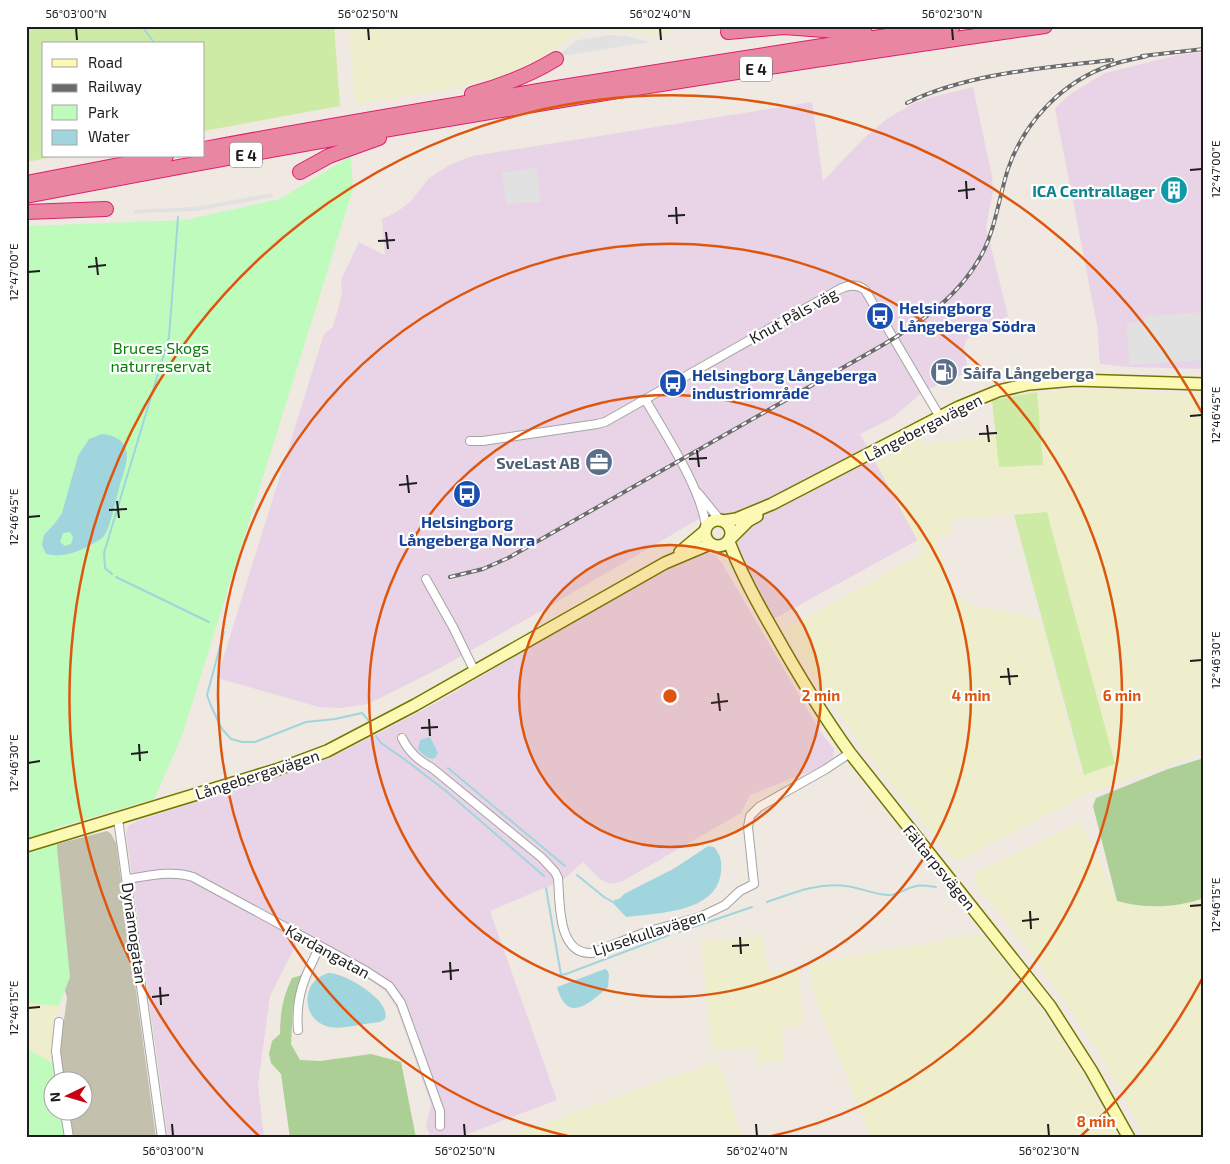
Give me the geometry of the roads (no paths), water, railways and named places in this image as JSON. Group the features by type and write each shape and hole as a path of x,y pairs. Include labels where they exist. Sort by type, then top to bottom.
{"highway":[{"name":"E 4","path":"205,149 690,66 953,26"},
{"name":"E 4","path":"26,196 319,141 467,116 863,52 1045,26"},
{"path":"728,32 784,27 893,35"},
{"path":"393,116 495,88 526,76 556,59"},
{"path":"300,172 329,156 372,140 467,116"},
{"path":"26,183 156,158"},
{"path":"26,212 106,209"}],"street":[{"name":"Knut Påls väg","path":"470,441 483,441 605,422 841,288 854,285 862,287 866,292 940,418"},
{"name":"Långebergavägen","path":"721,520 736,519 772,504 971,402 994,393 1044,382 1075,380 1204,384"},
{"path":"645,399 692,486 705,517 706,540 713,545 721,546 729,540 730,528 692,486"},
{"name":"Långebergavägen","path":"729,540 748,521 772,504"},
{"path":"705,529 713,521 721,520"},
{"name":"Långebergavägen","path":"26,846 118,819 312,757 355,737 475,672 664,563 705,529"},
{"name":"Fältarpsvägen","path":"729,540 753,595"},
{"name":"Långebergavägen","path":"664,563 713,545"},
{"name":"Fältarpsvägen","path":"713,545 730,561 753,595 808,691 850,753 1050,1006 1092,1070 1129,1138"},
{"path":"426,580 454,627 475,672"},
{"name":"Ljusekullavägen","path":"402,738 407,749 420,761 432,768 542,858 555,872 558,878 565,935 573,946 585,953 592,953 646,932 700,917 725,904 740,891 754,884 748,827 752,814 762,805 850,753"},
{"name":"Dynamogatan","path":"118,819 162,1138"},
{"name":"Kardangatan","path":"127,879 171,873 193,877 320,946 388,986 401,1003 440,1112 440,1126"},
{"path":"298,1030 297,1004 301,989 320,946"},
{"path":"59,1072 56,1051 60,1022"},
{"path":"67,1122 70,1138"}],"water":[{"path":"102,434 110,435 120,440 126,450 125,467 109,526 102,538 83,549 65,555 46,554 42,545 44,535 62,513 78,456 89,439","holes":["70,532 73,537 71,544 65,546 60,542 63,533"]},
{"path":"430,737 438,753 435,758 423,755 418,749 420,740"},
{"path":"708,846 714,847 720,856 721,862 721,872 717,886 709,896 697,903 669,912 626,917 613,903 614,900 619,899 624,894 675,868"},
{"path":"605,969 609,974 608,987 587,1004 573,1008 561,999 557,987"},
{"path":"328,973 354,982 374,996 385,1012 385,1019 380,1022 338,1028 319,1023 310,1012 308,1005 309,991 318,978"}],"waterway":[{"path":"142,26 154,42"},
{"path":"112,574 105,568 104,553 169,337 178,217"},
{"path":"116,577 209,622"},
{"path":"224,632 207,695 222,729 231,739 242,742 255,742 306,722 335,719 362,713 369,721"},
{"path":"376,736 381,743 446,791 544,876"},
{"path":"448,768 565,866"},
{"path":"577,875 613,902"},
{"path":"767,902 806,889 836,885 887,895 919,886 936,887"},
{"path":"546,888 561,975 669,935"},
{"path":"679,932 752,907"}],"railway":[{"path":"1142,56 1204,49"},
{"path":"450,577 483,569 508,558 911,328 952,295 974,267 987,242 1008,169 1015,152 1024,135 1048,105 1077,81 1093,72 1124,61 1147,56"},
{"path":"907,103 931,93 981,78 1034,69 1112,60"}],"place":[{"name":"ICA Centrallager","path":"1174,190"},
{"name":"Helsingborg Långeberga Södra","path":"880,316"},
{"name":"Såifa Långeberga","path":"944,372"},
{"name":"Helsingborg Långeberga industriområde","path":"673,383"},
{"name":"SveLast AB","path":"599,462"},
{"name":"Helsingborg Långeberga Norra","path":"467,494"}],"park label":[{"name":"Bruces Skogs naturreservat","path":"161,356"}]}
